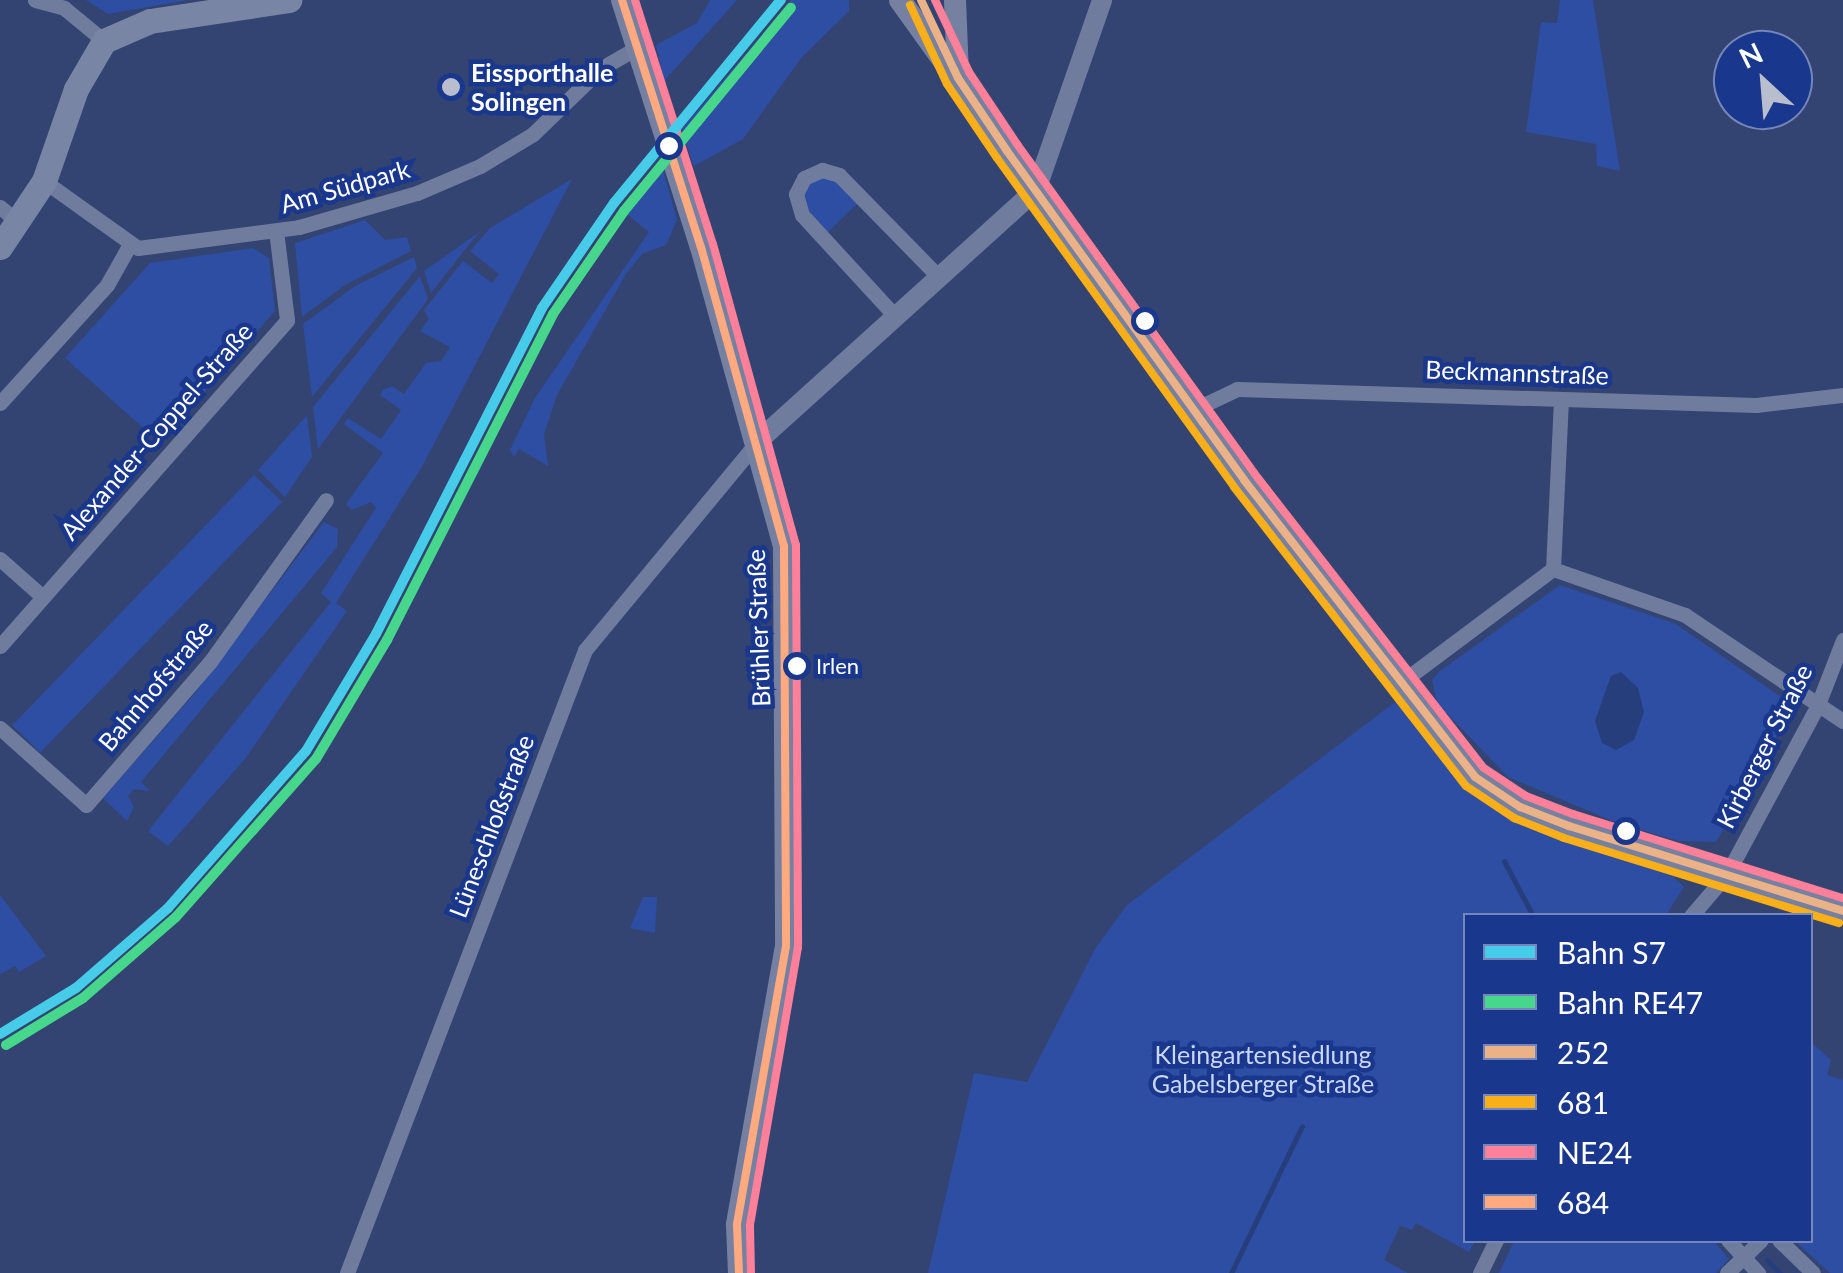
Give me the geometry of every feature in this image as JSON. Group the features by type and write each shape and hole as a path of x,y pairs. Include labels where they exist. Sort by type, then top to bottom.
{"main road":[{"path":"0,248 10,216 44,181 76,89 104,42 150,21 289,0"},
{"name":"Brühler Straße","path":"622,0 679,171 758,442 784,546 789,736 786,946 737,1225 739,1273"},
{"path":"900,0 1193,410 1464,766 1520,808 1843,910"},
{"path":"955,0 958,78"}],"street":[{"path":"35,0 64,8 104,42"},
{"path":"758,442 1036,190 1102,0"},
{"name":"Am Südpark","path":"129,246 164,248 276,232 406,196 480,166 532,134 600,69 638,47"},
{"path":"895,316 802,215 796,194 804,178 822,170 839,175 939,277"},
{"path":"0,403 107,285 129,246 44,181"},
{"name":"Alexander-Coppel-Straße","path":"0,646 287,320 276,232"},
{"name":"Beckmannstraße","path":"1193,410 1237,389 1756,405 1843,395"},
{"path":"1553,569 1560,398"},
{"name":"Lüneschloßstraße","path":"347,1273 585,650 758,442"},
{"name":"Bahnhofstraße","path":"0,728 86,805 210,662 326,500"},
{"path":"0,559 43,597"},
{"path":"1399,684 1553,569"},
{"path":"1553,569 1685,616 1843,720"},
{"name":"Kirberger Straße","path":"1694,913 1727,874 1817,706 1843,640"},
{"path":"1480,1273 1495,1243"},
{"path":"1730,1243 1758,1273"},
{"path":"1727,1273 1758,1243"},
{"path":"1782,1243 1813,1273"}],"green space":[{"path":"86,0 188,0 108,14"},
{"path":"710,0 737,0 664,81 656,45 697,23"},
{"path":"791,0 849,0 849,11 802,57 743,139 694,166 681,130"},
{"path":"1560,0 1593,0 1620,171 1597,166 1596,144 1526,132 1541,22 1557,23"},
{"path":"660,159 677,220 666,245 642,254 626,274 557,395 544,434 548,466 519,449 514,457 510,450 535,398 649,232 623,211"},
{"path":"828,175 859,202 826,234 800,199 812,177"},
{"path":"572,179 423,465 336,603 347,611 245,759 168,846 148,831 331,602 321,593 376,508 371,502 352,510 346,504 383,453 344,424 348,418 381,439 401,410 380,395 383,390 392,386 404,394 426,363 441,361 450,347 420,331 429,319 424,310 463,261 492,283 499,274 470,251 490,228"},
{"path":"365,220 385,240 407,237 411,251 345,285 302,317 295,243"},
{"path":"481,231 471,242 431,293 424,271"},
{"path":"253,248 269,258 275,311 160,443 65,358 150,263"},
{"path":"414,257 417,268 312,397 303,324 355,286"},
{"path":"420,276 428,299 318,449 313,407"},
{"path":"307,415 312,457 285,497 258,470"},
{"path":"254,475 282,502 40,752 12,725"},
{"path":"324,522 338,529 337,547 141,782 150,791 134,789 128,796 134,807 127,821 103,798 194,694"},
{"path":"1560,585 1676,624 1794,706 1716,842 1679,841 1620,824 1508,777 1437,703 1432,680 1440,671"},
{"name":"Kleingartensiedlung Gabelsberger Straße","path":"1399,699 1465,779 1514,820 1674,877 1684,887 1667,913 1463,913 1463,1243 1474,1243 1469,1252 1416,1223 1412,1230 1400,1226 1384,1260 1408,1273 928,1273 974,1073 1027,1082 1095,949 1127,905"},
{"path":"0,895 46,956 19,972 15,966 0,974"},
{"path":"643,897 657,897 655,933 630,928"},
{"path":"1813,1044 1831,1060 1827,1075 1843,1080 1843,1273 1830,1273 1797,1243 1813,1243"},
{"path":"1513,1243 1716,1243 1729,1259 1716,1273 1499,1273"}],"shaded area":[{"path":"1621,672 1638,688 1644,712 1634,740 1616,750 1602,743 1595,721 1611,676"}],"waterway":[{"path":"1504,861 1531,913"},
{"path":"1231,1273 1302,1126"},
{"path":"1767,1260 1780,1273"}],"rail line":[{"name":"S7","path":"0,1034 76,988 168,908 306,751 376,634 542,308 614,203 781,0"},
{"name":"RE47","path":"6,1045 83,998 176,917 316,759 387,640 553,314 624,211 791,8"}],"transit line":[{"name":"684","path":"622,0 701,247 784,546 786,946 737,1225 739,1273"},
{"name":"NE24","path":"635,0 713,244 796,545 798,947 750,1226 751,1272"},
{"name":"252","path":"921,0 958,78 1007,151 1244,480 1475,777 1520,807 1569,826 1843,911"},
{"name":"NE24","path":"935,0 969,72 1017,144 1254,473 1484,768 1526,796 1573,814 1843,898"},
{"name":"681","path":"910,5 947,84 997,158 1234,487 1466,786 1514,818 1564,838 1807,913"},
{"name":"681","path":"1813,915 1839,923"}],"place":[{"name":"Eissporthalle Solingen","path":"451,87"},
{"name":"Irlen","path":"797,666"}]}
